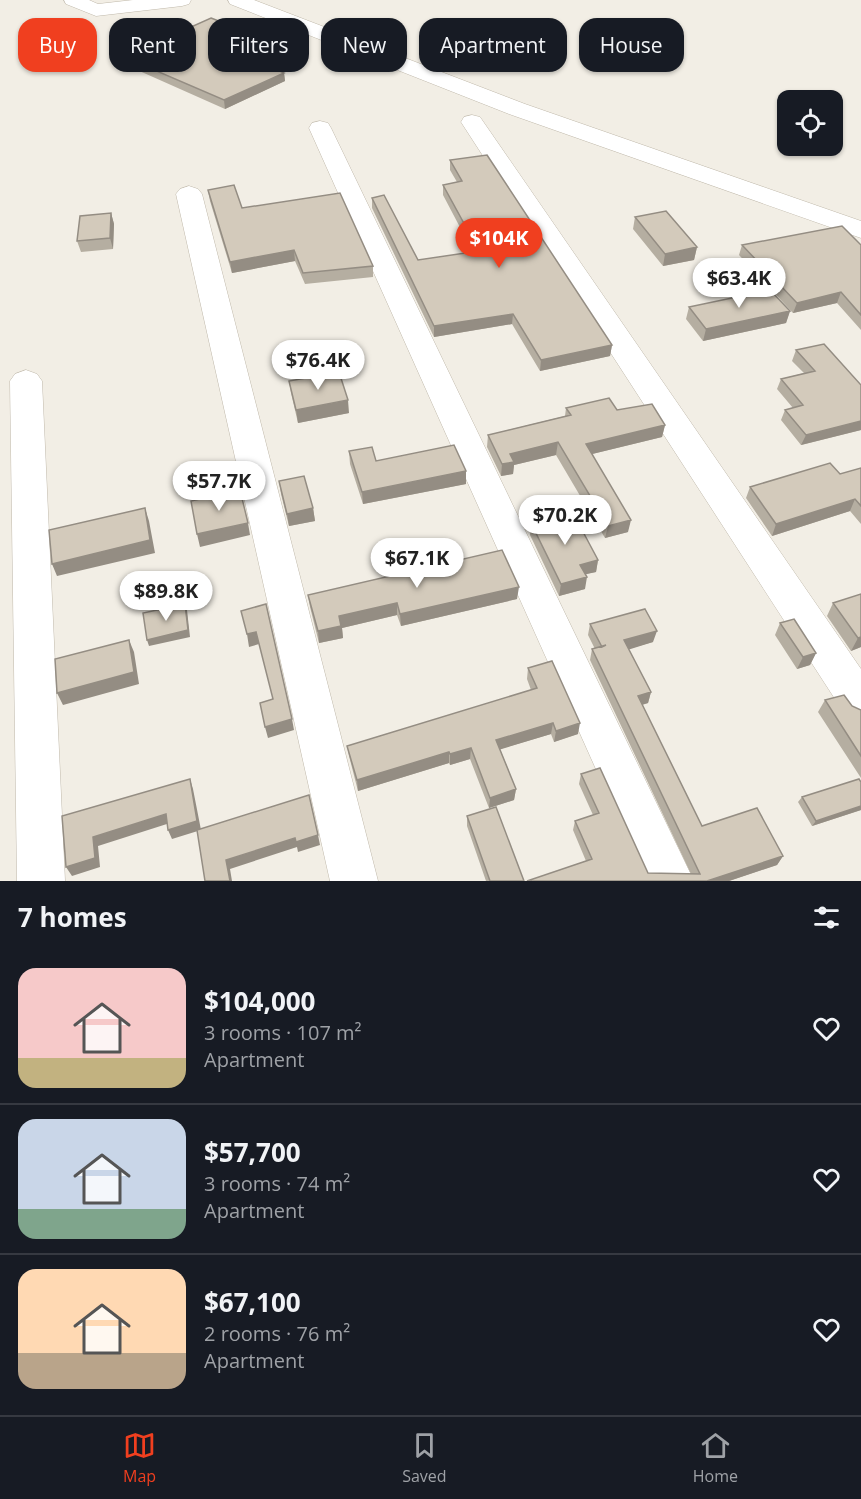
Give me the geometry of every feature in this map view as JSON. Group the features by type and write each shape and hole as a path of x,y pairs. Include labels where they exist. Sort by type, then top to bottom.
{"street":[{"path":"73,0 96,10 182,0"},
{"path":"237,0 517,109 861,230"},
{"path":"472,122 861,704"},
{"path":"320,128 670,881"},
{"path":"189,194 354,881"},
{"path":"26,381 41,881"}],"building":[{"path":"208,19 208,72 284,73 224,100 159,72 196,72 196,25"},
{"path":"487,155 612,345 541,360 513,314 434,326 372,198 384,195 418,260 479,251 443,185 462,181 450,160"},
{"path":"234,185 242,208 340,193 373,266 303,273 294,250 230,262 208,190"},
{"path":"666,211 697,247 665,254 635,217"},
{"path":"111,213 110,238 77,241 80,216"},
{"path":"842,226 861,245 861,315 841,292 797,303 742,245"},
{"path":"770,290 790,311 706,329 689,307"},
{"path":"824,344 861,385 861,421 806,435 785,410 803,405 781,379 815,371 796,350"},
{"path":"339,372 348,400 296,410 289,381"},
{"path":"609,398 617,410 652,404 665,425 586,444 631,520 608,526 558,442 510,454 514,462 502,464 488,435 571,415 566,408"},
{"path":"454,445 466,471 362,492 349,451 372,447 376,461"},
{"path":"830,463 840,474 861,468 861,506 855,499 776,524 750,487"},
{"path":"304,476 313,508 287,514 279,481"},
{"path":"240,490 248,523 197,534 191,501"},
{"path":"145,508 150,540 52,564 49,530"},
{"path":"573,513 598,560 580,565 587,577 561,584 531,523"},
{"path":"502,550 519,587 400,614 397,603 339,616 341,626 318,631 308,595"},
{"path":"861,594 861,637 858,638 833,603"},
{"path":"185,604 188,630 147,640 143,613"},
{"path":"266,604 292,719 265,727 260,703 273,699 256,632 247,634 241,611"},
{"path":"645,609 657,631 624,640 651,692 638,696 702,826 757,808 783,856 707,881 527,881 592,859 575,821 599,813 581,774 600,768 648,873 700,874 592,649 602,646 590,624"},
{"path":"794,619 816,653 803,657 780,623"},
{"path":"129,640 134,672 57,693 55,659"},
{"path":"552,661 580,723 556,731 553,723 496,740 516,789 490,798 471,748 450,754 449,752 357,780 347,746 537,688 528,668"},
{"path":"844,695 852,706 861,710 861,756 825,700"},
{"path":"190,779 197,821 168,830 166,814 93,837 95,858 66,867 62,816"},
{"path":"859,779 861,806 816,821 802,797"},
{"path":"309,795 318,835 296,842 295,838 226,860 230,881 205,881 197,830"},
{"path":"496,807 524,881 490,881 467,816"}]}
